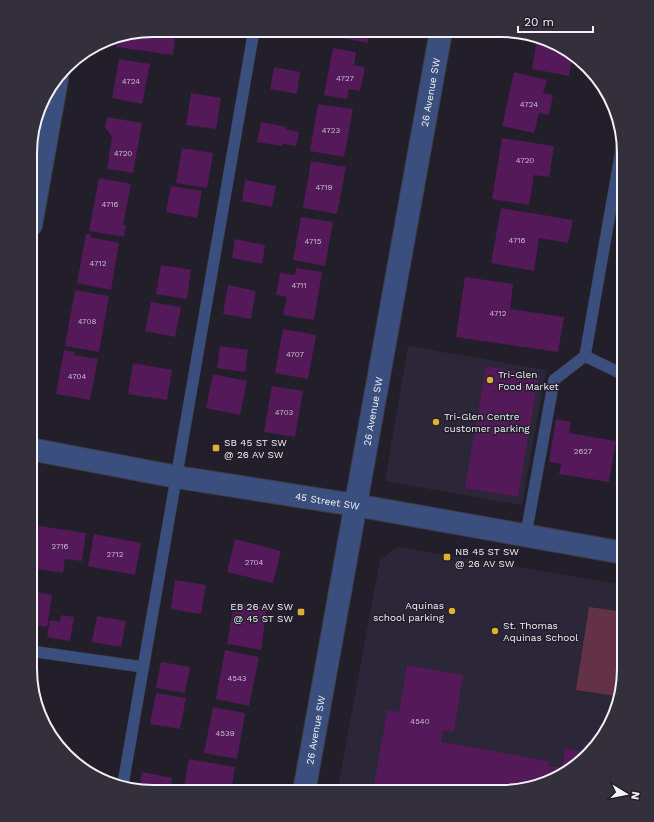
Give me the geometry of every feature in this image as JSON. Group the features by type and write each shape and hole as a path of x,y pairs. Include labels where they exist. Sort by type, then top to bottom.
{"street":[{"name":"26 Avenue SW","path":"305,785 440,37"},
{"path":"37,190 53,94"},
{"name":"45 Street SW","path":"37,450 177,477 526,534 617,552"}],"lane":[{"path":"123,781 253,37"},
{"path":"526,534 554,380 585,356 617,174"},
{"path":"585,356 617,372"},
{"path":"37,652 143,667"}],"shaded area":[{"path":"408,346 546,370 522,505 385,481"},
{"name":"St. Thomas Aquinas School","path":"398,547 617,584 617,677 615,692 605,720 593,740 572,761 552,773 524,783 509,785 338,785 380,560"},
{"path":"589,607 617,611 617,677 614,696 576,690"}],"building":[{"path":"145,37 175,37 173,55 116,47 117,43 130,39"},
{"path":"336,37 369,37 368,43"},
{"path":"536,43 552,49 571,60 569,76 532,69"},
{"path":"333,48 356,52 354,65 365,67 360,91 349,89 347,99 324,95"},
{"path":"119,59 150,64 142,104 112,98"},
{"path":"274,67 300,72 297,94 270,89"},
{"path":"514,72 547,80 543,93 553,95 549,115 539,113 534,133 502,126"},
{"path":"191,93 221,98 216,129 186,125"},
{"path":"318,104 353,109 344,157 310,151"},
{"path":"107,117 142,123 133,173 107,169 112,137 105,127"},
{"path":"261,122 286,127 286,129 299,132 296,146 283,144 283,146 257,142"},
{"path":"502,138 554,146 549,177 534,175 529,205 492,199"},
{"path":"182,148 213,153 207,188 176,183"},
{"path":"311,161 346,167 337,214 303,208"},
{"path":"99,178 131,184 123,225 126,225 124,237 89,231"},
{"path":"245,180 276,186 272,207 242,201"},
{"path":"171,186 202,191 197,218 166,212"},
{"path":"501,208 573,220 568,243 539,238 534,271 491,263"},
{"path":"301,217 333,222 325,266 293,260"},
{"path":"86,234 91,234 90,237 119,243 111,290 77,283"},
{"path":"235,239 265,245 262,264 232,258"},
{"path":"161,265 191,270 187,299 156,294"},
{"path":"296,268 322,272 314,320 283,315 287,297 276,295 280,273 295,275"},
{"path":"465,277 513,284 510,309 564,317 558,352 456,337"},
{"path":"228,285 256,291 251,319 223,314"},
{"path":"75,290 109,296 99,352 65,346"},
{"path":"151,302 181,307 175,337 145,331"},
{"path":"283,329 316,335 308,379 275,373"},
{"path":"220,346 248,350 245,372 217,368"},
{"path":"64,350 75,352 74,355 98,359 90,400 56,394"},
{"path":"133,363 172,370 167,400 128,394"},
{"path":"486,366 539,375 518,497 465,488"},
{"path":"213,374 247,381 240,415 206,408"},
{"path":"272,386 303,391 295,437 264,432"},
{"path":"556,419 571,422 569,433 616,441 609,482 559,474 561,464 549,462"},
{"path":"39,526 86,533 82,561 65,559 63,573 37,569 37,538"},
{"path":"94,534 141,543 135,575 88,566"},
{"path":"235,539 281,551 273,583 227,572"},
{"path":"175,580 206,585 201,614 171,609"},
{"path":"37,592 52,595 47,627 37,625"},
{"path":"234,602 267,607 261,650 227,644"},
{"path":"61,615 74,617 70,641 47,637 50,620 60,622"},
{"path":"97,616 126,621 121,647 92,642"},
{"path":"225,650 259,657 249,706 216,699"},
{"path":"161,662 190,667 185,693 156,688"},
{"path":"407,665 463,675 454,732 443,730 441,742 549,761 548,766 561,768 538,779 509,785 374,785 387,710 399,712"},
{"path":"156,693 186,698 180,729 150,724"},
{"path":"213,707 245,713 237,759 204,753"},
{"path":"565,748 583,751 572,761 562,767"},
{"path":"189,759 235,767 232,785 184,785"},
{"path":"142,772 172,778 171,785 140,784"}],"place":[{"name":"Tri-Glen Food Market","path":"490,380"},
{"name":"Tri-Glen Centre customer parking","path":"436,422"},
{"name":"SB 45 ST SW @ 26 AV SW","path":"216,448"},
{"name":"NB 45 ST SW @ 26 AV SW","path":"447,557"},
{"name":"Aquinas school parking","path":"452,611"},
{"name":"EB 26 AV SW @ 45 ST SW","path":"301,612"},
{"name":"St. Thomas Aquinas School","path":"495,631"}]}
